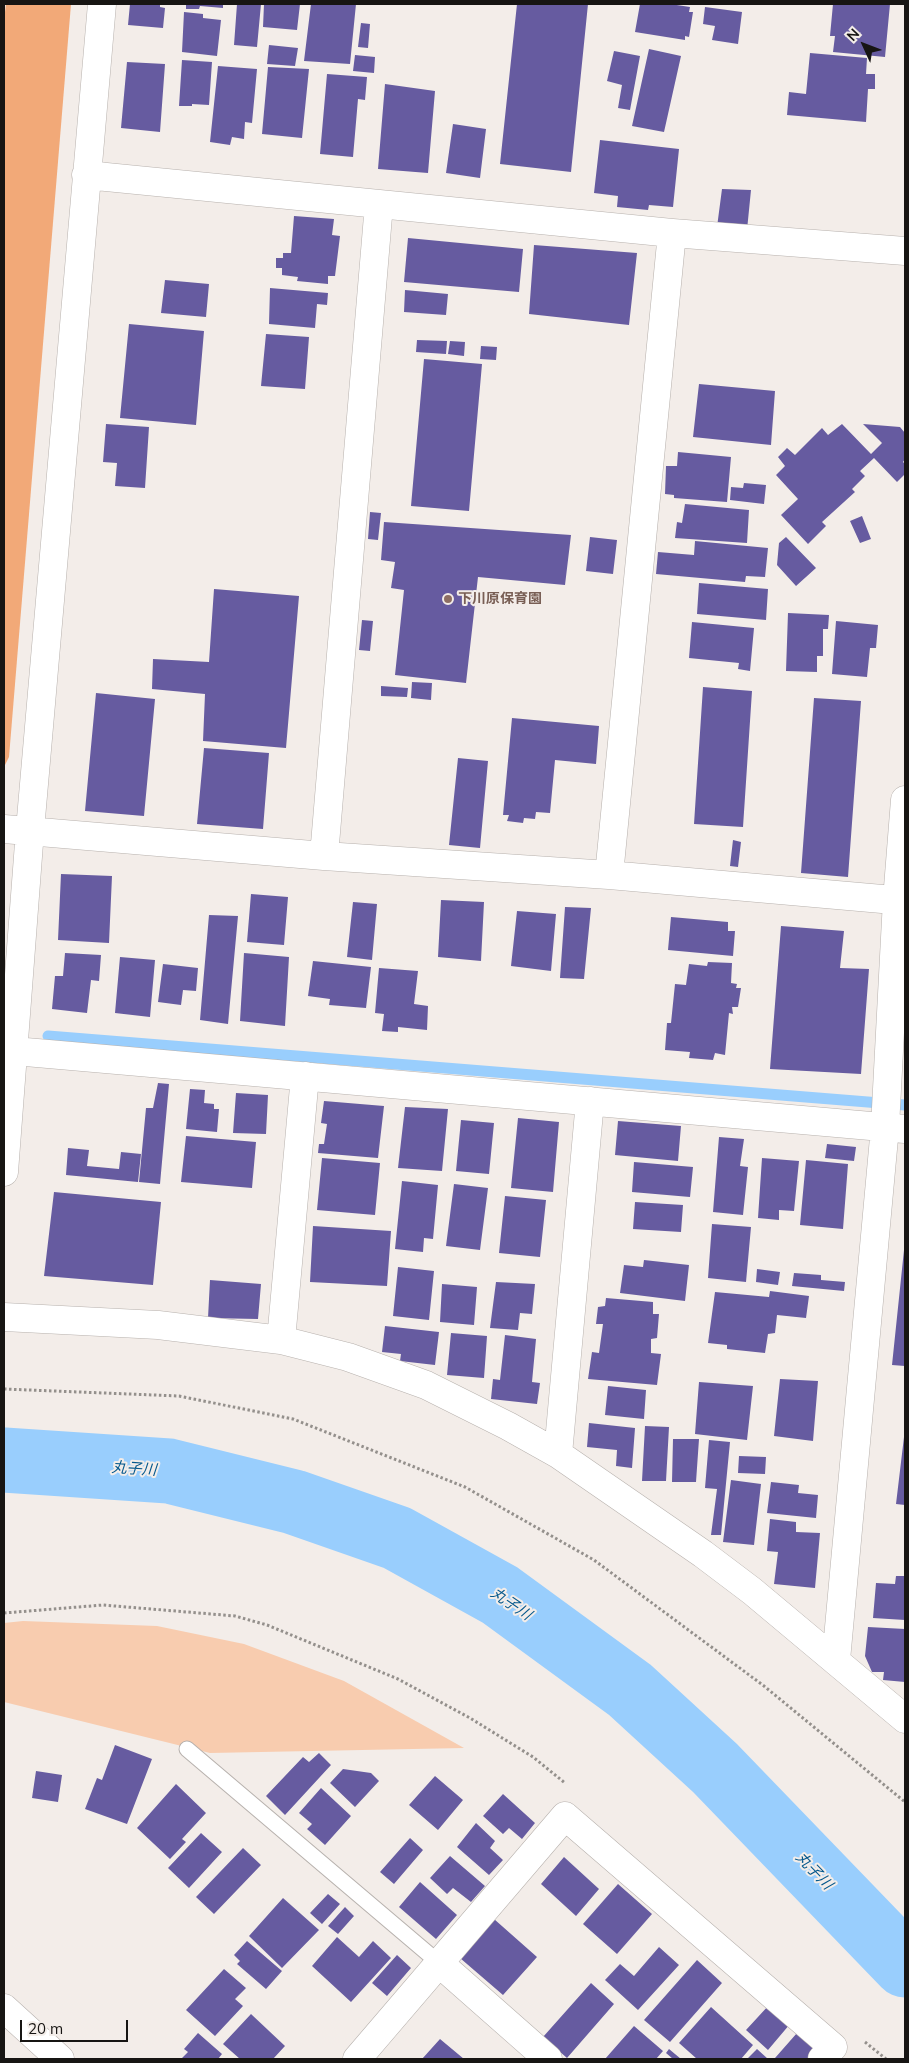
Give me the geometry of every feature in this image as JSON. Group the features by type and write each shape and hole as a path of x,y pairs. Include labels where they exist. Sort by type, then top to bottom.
{"street":[{"path":"4,1172 14,1051 17,830 86,175 102,4"},
{"path":"86,175 672,233 905,250"},
{"path":"324,856 379,204"},
{"path":"609,875 672,233"},
{"path":"836,1660 895,1128 905,800"},
{"path":"17,830 324,856 609,875 901,901"},
{"path":"14,1051 895,1128"},
{"path":"281,1340 305,1076"},
{"path":"558,1454 590,1101"},
{"path":"4,1317 158,1325 281,1340 348,1357 426,1386 508,1426 558,1454 703,1554 752,1591 905,1719"},
{"path":"356,2059 565,1816 833,2047 822,2059"},
{"path":"438,1962 548,2059"},
{"path":"4,2008 60,2059"}],"lane":[{"path":"187,1749 438,1962"}],"path":[{"path":"4,1389 179,1396 293,1419 465,1487 594,1560 764,1686 905,1802"},
{"path":"4,1613 103,1605 235,1616 267,1625 398,1679 534,1757 568,1785"},
{"path":"865,2041 886,2059"}],"shaded area":[{"path":"6,4 71,4 9,757 4,767 4,20"},
{"path":"23,1621 157,1626 244,1644 344,1681 464,1748 210,1753 4,1702 4,1623"}],"building":[{"path":"130,4 160,4 160,7 165,8 163,28 128,25"},
{"path":"186,4 223,4 223,8 200,6 199,9 186,9"},
{"path":"237,4 261,4 257,47 234,45"},
{"path":"264,4 300,4 297,30 263,27"},
{"path":"311,4 356,4 350,64 304,61"},
{"path":"517,4 588,4 571,172 500,164"},
{"path":"640,4 670,4 690,7 689,12 693,12 689,37 685,36 685,40 635,32"},
{"path":"833,4 890,4 885,57 833,52 835,36 830,36"},
{"path":"705,7 742,12 738,44 712,40 715,26 703,24"},
{"path":"184,12 203,14 203,18 221,20 217,56 182,52"},
{"path":"361,23 370,24 368,48 358,47"},
{"path":"269,45 298,48 295,66 267,64"},
{"path":"649,49 681,56 664,132 632,126"},
{"path":"614,51 640,56 630,110 618,108 622,85 607,81"},
{"path":"810,53 867,58 866,74 875,74 875,89 868,89 866,122 787,115 789,92 806,94"},
{"path":"355,55 375,57 374,73 353,71"},
{"path":"182,60 212,62 209,105 192,104 192,106 179,106"},
{"path":"127,62 165,64 160,132 121,128"},
{"path":"218,66 257,69 252,123 245,122 244,139 232,137 230,145 210,142"},
{"path":"268,67 309,69 302,138 262,134"},
{"path":"327,74 367,77 365,100 358,99 353,157 320,154"},
{"path":"385,84 435,91 428,173 378,169"},
{"path":"453,124 486,129 480,178 446,173"},
{"path":"600,140 679,149 673,207 649,205 648,210 617,207 618,196 594,193"},
{"path":"722,189 751,190 747,230 717,227"},
{"path":"294,216 334,219 332,235 340,236 335,276 328,276 328,284 297,281 298,277 282,275 282,268 276,268 276,258 283,258 283,253 291,253"},
{"path":"408,238 523,249 519,292 404,282"},
{"path":"534,245 637,253 629,325 529,314"},
{"path":"165,280 209,284 206,317 161,313"},
{"path":"270,288 328,293 327,305 317,304 315,328 269,324"},
{"path":"405,290 448,294 446,315 404,312"},
{"path":"129,324 204,331 196,425 120,418"},
{"path":"266,334 309,337 305,389 261,386"},
{"path":"417,340 447,341 446,354 416,352"},
{"path":"450,341 465,342 464,356 448,354"},
{"path":"481,346 497,347 496,360 480,359"},
{"path":"424,359 482,364 469,511 411,506"},
{"path":"699,384 775,391 771,445 693,437"},
{"path":"106,424 149,427 145,488 115,486 117,463 103,462"},
{"path":"842,424 871,454 882,443 863,424 900,427 905,433 905,459 903,462 905,464 905,474 897,482 874,458 860,471 865,476 852,489 855,492 822,522 826,526 808,544 781,515 798,499 776,475 785,466 778,457 787,448 795,455 822,428 828,435"},
{"path":"678,452 731,457 727,502 674,498 674,495 665,494 666,466 677,466"},
{"path":"744,483 766,485 764,504 730,500 731,487 743,488"},
{"path":"685,504 749,510 747,543 675,538 677,522 682,523"},
{"path":"370,512 381,513 378,540 368,539"},
{"path":"862,516 871,539 860,543 850,521"},
{"path":"384,522 571,535 565,585 478,577 466,683 395,675 404,590 391,588 395,562 381,560"},
{"path":"590,537 617,540 613,574 586,571"},
{"path":"786,537 816,568 796,586 777,565 779,543"},
{"path":"695,541 768,548 765,577 746,576 745,582 656,574 658,552 694,555"},
{"path":"699,583 768,589 766,620 697,614"},
{"path":"214,589 299,596 286,748 203,741 205,694 152,689 153,659 209,662"},
{"path":"788,613 829,615 828,629 823,629 823,656 817,656 817,672 786,671"},
{"path":"362,620 373,621 370,651 359,650"},
{"path":"836,621 878,625 876,648 870,648 867,677 832,674"},
{"path":"692,622 754,628 750,671 738,669 739,663 689,658"},
{"path":"412,682 432,683 431,700 411,698"},
{"path":"381,686 408,688 407,697 381,696"},
{"path":"703,687 752,691 743,827 694,824"},
{"path":"96,693 155,699 144,816 85,811"},
{"path":"814,698 861,701 848,877 801,873"},
{"path":"512,718 599,726 596,764 555,760 550,813 536,812 535,819 524,818 523,823 507,821 509,815 503,815"},
{"path":"204,748 269,753 263,829 197,824"},
{"path":"458,758 488,761 480,848 449,845"},
{"path":"733,840 741,842 738,867 730,866"},
{"path":"61,874 112,876 109,943 58,940"},
{"path":"251,894 288,897 284,945 247,942"},
{"path":"441,900 484,902 481,961 438,957"},
{"path":"353,902 377,904 372,960 347,957"},
{"path":"565,907 591,908 584,979 560,978"},
{"path":"517,911 556,914 551,971 511,966"},
{"path":"209,915 238,916 228,1024 200,1020"},
{"path":"671,917 728,922 728,931 735,931 733,956 668,950"},
{"path":"781,926 844,931 840,968 869,969 861,1074 770,1069"},
{"path":"65,953 101,955 99,981 91,980 87,1013 52,1009 55,976 63,976"},
{"path":"244,953 289,957 285,1026 240,1021"},
{"path":"120,957 155,960 150,1017 115,1013"},
{"path":"313,961 371,967 366,1008 329,1005 330,999 308,996"},
{"path":"708,962 732,963 731,983 737,984 736,988 741,988 738,1007 732,1007 733,1014 729,1013 725,1055 715,1053 713,1060 689,1058 690,1052 665,1050 667,1023 671,1023 675,984 686,985 689,964 707,966"},
{"path":"163,964 198,968 196,991 183,990 181,1005 158,1002"},
{"path":"379,968 418,971 414,1004 428,1006 427,1030 398,1027 398,1032 382,1031 384,1014 375,1013"},
{"path":"158,1083 169,1084 160,1184 139,1182 146,1108 153,1108"},
{"path":"190,1089 205,1090 204,1103 214,1104 214,1109 219,1109 217,1132 186,1129"},
{"path":"236,1093 268,1095 266,1134 233,1133"},
{"path":"324,1101 384,1106 378,1158 318,1153 319,1144 324,1144 327,1124 321,1123"},
{"path":"405,1107 448,1109 442,1171 398,1168"},
{"path":"518,1118 559,1122 553,1192 511,1188"},
{"path":"461,1120 494,1123 489,1174 456,1171"},
{"path":"618,1121 681,1126 678,1161 615,1155"},
{"path":"186,1136 256,1142 252,1188 181,1182"},
{"path":"719,1137 744,1139 740,1166 748,1167 743,1215 713,1212"},
{"path":"827,1144 856,1147 854,1161 825,1158"},
{"path":"68,1148 89,1150 87,1166 119,1169 121,1152 141,1154 138,1182 66,1175"},
{"path":"322,1158 380,1163 375,1215 317,1210"},
{"path":"762,1158 799,1161 794,1211 779,1210 779,1220 758,1218"},
{"path":"806,1160 848,1164 843,1229 800,1225"},
{"path":"634,1162 693,1167 690,1197 632,1192"},
{"path":"402,1181 438,1185 433,1239 424,1238 423,1252 395,1249"},
{"path":"454,1184 488,1188 480,1250 446,1246"},
{"path":"54,1192 161,1202 153,1285 44,1276"},
{"path":"505,1196 546,1200 540,1257 499,1253"},
{"path":"635,1202 683,1205 681,1232 633,1229"},
{"path":"712,1224 751,1227 746,1282 708,1278"},
{"path":"313,1226 391,1231 387,1286 310,1282"},
{"path":"905,1250 905,1366 892,1365"},
{"path":"644,1260 689,1265 685,1301 620,1293 624,1265 643,1267"},
{"path":"398,1267 434,1271 429,1320 393,1316"},
{"path":"757,1269 780,1272 778,1285 756,1282"},
{"path":"794,1273 821,1275 821,1280 845,1282 844,1291 792,1286"},
{"path":"210,1280 261,1284 258,1319 208,1318"},
{"path":"496,1282 535,1284 532,1314 520,1313 518,1330 490,1328"},
{"path":"442,1284 477,1287 474,1325 440,1322"},
{"path":"770,1291 809,1296 806,1318 777,1315 775,1333 768,1334 765,1353 727,1349 727,1345 708,1343 715,1292 769,1297"},
{"path":"606,1298 653,1302 653,1314 659,1314 657,1338 651,1339 651,1353 661,1354 657,1385 588,1379 592,1352 599,1353 603,1324 596,1324 598,1307 605,1306"},
{"path":"385,1326 439,1332 435,1365 400,1361 401,1354 382,1352"},
{"path":"451,1333 487,1336 484,1378 447,1375"},
{"path":"505,1335 536,1339 532,1382 540,1383 537,1404 491,1399 493,1379 500,1380"},
{"path":"780,1379 818,1381 813,1441 774,1436"},
{"path":"699,1382 753,1386 747,1440 695,1434"},
{"path":"608,1386 646,1390 644,1419 605,1415"},
{"path":"589,1423 635,1428 632,1468 616,1466 617,1450 587,1447"},
{"path":"645,1426 669,1427 666,1481 642,1481"},
{"path":"905,1437 905,1505 896,1504"},
{"path":"673,1439 699,1439 696,1482 672,1482"},
{"path":"709,1440 730,1442 721,1535 711,1535 717,1489 705,1488"},
{"path":"739,1456 766,1457 765,1474 738,1473"},
{"path":"731,1480 761,1484 754,1545 723,1542"},
{"path":"771,1482 799,1485 798,1493 818,1495 816,1518 767,1513"},
{"path":"770,1519 796,1522 796,1532 820,1533 815,1588 774,1584 778,1552 767,1551"},
{"path":"896,1576 905,1576 905,1620 873,1618 876,1583 895,1584"},
{"path":"868,1627 905,1629 905,1682 883,1680 884,1672 872,1672 865,1656"},
{"path":"115,1745 152,1759 127,1824 85,1809 97,1778 102,1780"},
{"path":"319,1753 331,1765 285,1815 266,1796 303,1757 309,1762"},
{"path":"343,1769 371,1773 379,1781 355,1807 330,1783"},
{"path":"36,1771 62,1775 58,1802 32,1798"},
{"path":"435,1776 463,1800 438,1830 409,1805"},
{"path":"176,1784 206,1813 182,1839 186,1842 170,1859 137,1828"},
{"path":"321,1788 351,1816 325,1845 307,1829 312,1824 299,1813"},
{"path":"503,1794 535,1823 522,1839 509,1828 503,1834 483,1816"},
{"path":"476,1823 495,1841 490,1848 503,1860 489,1875 457,1847"},
{"path":"201,1833 222,1852 189,1888 168,1868"},
{"path":"410,1838 423,1850 394,1884 380,1872"},
{"path":"243,1848 261,1865 214,1914 196,1897"},
{"path":"450,1856 485,1886 471,1902 453,1888 447,1894 430,1878"},
{"path":"564,1857 599,1889 576,1916 541,1884"},
{"path":"420,1882 457,1915 436,1939 399,1907"},
{"path":"618,1884 652,1914 617,1954 583,1924"},
{"path":"328,1894 340,1904 322,1924 310,1913"},
{"path":"283,1898 319,1930 282,1968 249,1936"},
{"path":"345,1907 354,1916 338,1934 328,1926"},
{"path":"494,1919 537,1957 503,1995 460,1958"},
{"path":"337,1937 359,1957 373,1941 391,1958 351,2002 312,1966"},
{"path":"247,1941 282,1971 266,1989 237,1964 240,1961 234,1955"},
{"path":"659,1947 679,1965 638,2010 605,1980 620,1964 634,1976"},
{"path":"397,1955 411,1968 387,1996 372,1983"},
{"path":"697,1960 722,1983 670,2042 644,2020"},
{"path":"224,1969 246,1988 235,1999 243,2006 215,2036 186,2010"},
{"path":"591,1983 614,2004 567,2058 543,2037"},
{"path":"769,2005 790,2024 768,2050 746,2030"},
{"path":"711,2007 753,2045 741,2059 697,2059 679,2043"},
{"path":"251,2014 285,2046 273,2059 240,2059 223,2044"},
{"path":"634,2026 663,2051 656,2059 605,2059"},
{"path":"198,2033 222,2054 218,2059 181,2059 188,2052 184,2049"},
{"path":"797,2033 817,2051 811,2059 775,2058"},
{"path":"440,2039 464,2059 422,2059"},
{"path":"669,2049 681,2059 673,2059 666,2053"},
{"path":"757,2049 768,2059 748,2058"}],"waterway":[{"path":"48,1036 905,1105"},
{"name":"丸子川","path":"4,1460 169,1471 294,1502 397,1538 500,1595 630,1690 715,1768 905,1965"}],"place":[{"name":"下川原保育園","path":"448,599"}]}
